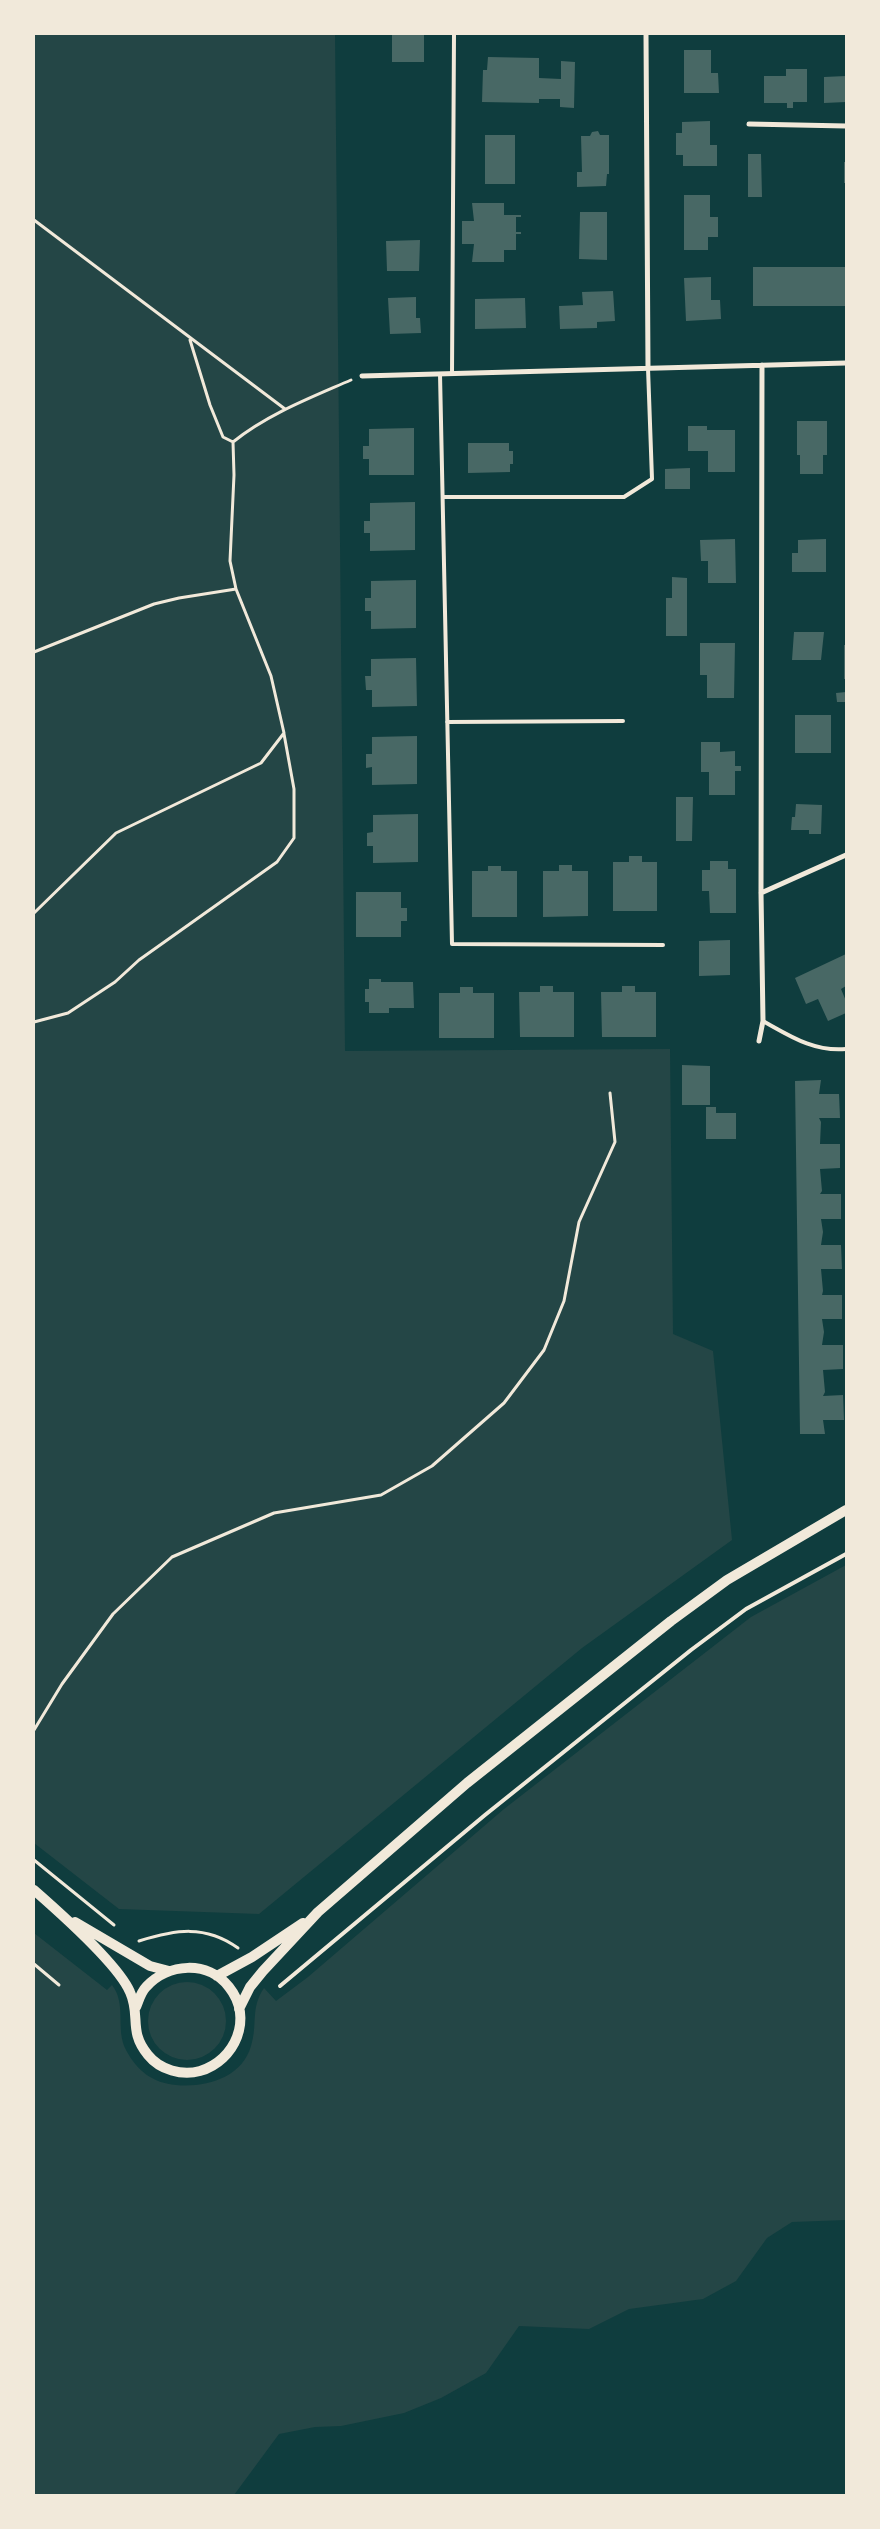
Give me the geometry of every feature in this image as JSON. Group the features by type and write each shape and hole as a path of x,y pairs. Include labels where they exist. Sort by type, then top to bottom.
{"main road":[{"path":"239,2009 250,1987 263,1971 318,1912 467,1784 671,1621 727,1580 846,1510"},
{"path":"34,1890 61,1913 114,1969 130,1990 136,2007"},
{"path":"217,1976 252,1957 318,1912"},
{"path":"61,1913 127,1954 150,1966 169,1971"},
{"path":"178,1968 199,1968 217,1976 229,1987 239,2009 239,2033 233,2047 223,2060 209,2068 194,2073 178,2072 163,2067 151,2059 142,2048 136,2035 134,2021 136,2007 144,1988 159,1974 178,1968"}],"street":[{"path":"646,34 648,368"},
{"path":"749,124 846,126"},
{"path":"362,376 846,364"},
{"path":"759,1041 764,1021 761,893 762,366"},
{"path":"761,893 846,855"}],"lane":[{"path":"452,373 454,34"},
{"path":"443,497 624,497 652,479 648,368"},
{"path":"440,374 452,944 663,945"},
{"path":"447,722 623,721"},
{"path":"764,1021 802,1043 833,1050 846,1049"},
{"path":"280,1986 485,1815 691,1650 746,1609 846,1554"}],"path":[{"path":"34,220 190,340 285,409"},
{"path":"190,340 210,405 223,436 233,442"},
{"path":"233,442 248,430 285,409 362,376"},
{"path":"34,1022 68,1012 115,982 139,960 277,862 294,838 294,789 284,733 271,676 236,589 229,544 234,475 233,442"},
{"path":"34,652 154,604 236,589"},
{"path":"34,913 116,833 261,763 284,733"},
{"path":"34,1730 62,1684 113,1614 172,1557 274,1513 381,1495 432,1466 504,1403 544,1350 564,1301 579,1222 615,1142 610,1093"},
{"path":"34,1860 121,1930"},
{"path":"135,1942 176,1930 195,1931 214,1936 240,1949"},
{"path":"34,1964 59,1985"}],"shaded area":[{"path":"34,34 335,34 345,1051 670,1049 673,1334 713,1351 732,1540 582,1648 259,1914 119,1909 34,1843"},
{"path":"846,1565 846,2220 792,2222 767,2238 736,2281 703,2299 629,2309 589,2329 519,2326 486,2373 441,2398 404,2413 341,2426 315,2427 279,2434 234,2495 34,2495 34,1933 107,1990 112,1985 119,2000 121,2034 126,2050 135,2064 146,2075 160,2082 176,2085 199,2085 221,2079 240,2066 246,2057 253,2038 257,2003 264,1988 276,2001 308,1977 504,1809 751,1617"},
{"path":"187,1982 202,1985 214,1994 223,2006 226,2021 223,2036 214,2048 202,2057 187,2060 172,2057 160,2048 151,2036 148,2021 151,2006 160,1994 172,1985"}],"building":[{"path":"392,34 424,34 424,62 392,62"},
{"path":"684,50 711,50 711,73 718,73 719,93 684,93"},
{"path":"488,57 539,58 539,78 561,79 561,61 575,62 574,108 560,107 560,99 539,99 539,103 482,102 483,70 487,70"},
{"path":"786,69 807,69 807,102 793,102 793,108 787,108 787,103 764,103 764,76 786,76"},
{"path":"846,76 846,102 824,103 824,77"},
{"path":"710,121 710,145 717,145 717,166 683,166 683,155 676,155 676,133 682,133 682,122"},
{"path":"598,131 600,135 609,135 609,174 607,174 606,186 577,187 577,172 582,172 581,136 590,136 592,132"},
{"path":"485,135 515,135 515,184 485,184"},
{"path":"748,154 761,154 762,197 748,197"},
{"path":"844,162 846,162 846,183 844,183"},
{"path":"684,195 710,195 710,217 718,217 718,237 708,237 708,250 684,250"},
{"path":"472,203 504,203 504,215 521,215 521,217 516,217 516,232 521,232 521,234 516,234 516,250 504,250 504,262 472,262 474,244 462,244 462,221 474,221"},
{"path":"580,212 607,212 607,260 579,259"},
{"path":"420,240 419,271 387,271 386,241"},
{"path":"753,267 846,267 846,306 753,306"},
{"path":"711,277 711,300 720,300 721,319 686,321 684,278"},
{"path":"613,291 615,321 597,322 597,328 560,329 559,306 583,305 582,292"},
{"path":"416,297 416,318 420,318 421,333 390,334 388,298"},
{"path":"525,298 526,328 475,329 475,299"},
{"path":"797,421 827,421 827,455 823,455 823,474 800,474 800,455 797,455"},
{"path":"688,426 707,426 707,430 735,430 735,472 708,472 708,451 688,451"},
{"path":"414,428 414,475 369,475 369,459 363,459 363,446 369,446 369,429"},
{"path":"468,443 509,443 509,451 513,451 513,464 510,464 510,472 468,473"},
{"path":"690,468 690,489 665,489 665,469"},
{"path":"415,502 415,550 370,551 370,533 364,533 364,521 370,521 370,503"},
{"path":"735,539 736,583 708,583 708,561 701,561 700,540"},
{"path":"826,539 826,572 792,572 792,553 798,553 798,540"},
{"path":"672,577 687,578 687,636 666,636 666,598 672,598"},
{"path":"416,580 416,628 371,629 371,611 365,611 365,598 371,598 371,581"},
{"path":"794,632 824,632 821,660 792,660"},
{"path":"700,643 735,643 734,698 707,698 707,675 700,675"},
{"path":"844,645 846,645 846,679 844,679"},
{"path":"416,658 417,706 372,707 372,690 366,690 365,676 371,676 371,659"},
{"path":"846,692 846,702 837,702 836,693"},
{"path":"795,715 831,715 831,753 795,753"},
{"path":"417,736 417,784 372,785 372,767 366,768 366,754 372,754 372,737"},
{"path":"701,742 720,742 720,752 735,751 735,766 741,766 741,771 735,771 735,795 709,795 709,772 701,772"},
{"path":"676,797 693,797 692,841 676,841"},
{"path":"796,804 822,805 821,834 809,834 809,830 791,830"},
{"path":"418,814 418,862 373,863 373,846 367,846 367,833 373,832 373,815"},
{"path":"629,856 642,856 642,862 657,862 657,911 613,911 613,862 629,862"},
{"path":"710,861 728,861 728,869 736,869 736,913 710,913 709,891 702,891 702,870 710,870"},
{"path":"559,865 572,865 572,871 588,871 588,916 543,917 543,871 559,871"},
{"path":"488,866 501,866 501,871 517,871 517,917 472,917 472,871 488,871"},
{"path":"356,892 401,892 401,908 407,908 407,921 401,921 401,937 356,937"},
{"path":"730,940 730,975 699,976 699,941"},
{"path":"846,954 846,986 841,989 846,1001 846,1013 828,1021 818,999 806,1004 795,978"},
{"path":"369,979 381,979 381,982 413,982 414,1008 389,1008 389,1013 369,1013 369,1002 365,1002 365,989 369,989"},
{"path":"540,986 553,986 553,992 574,992 574,1037 520,1037 519,992 540,992"},
{"path":"622,986 635,986 635,992 656,992 656,1037 602,1037 601,992 622,992"},
{"path":"460,987 473,987 473,993 494,993 494,1038 439,1038 439,993 460,993"},
{"path":"682,1065 710,1066 710,1105 682,1105"},
{"path":"821,1080 819,1094 839,1094 840,1118 819,1118 821,1122 820,1144 840,1144 840,1168 820,1169 822,1191 820,1194 841,1194 841,1219 821,1219 823,1232 821,1245 841,1245 842,1269 821,1269 822,1295 842,1295 842,1319 822,1319 824,1332 822,1345 843,1345 843,1369 823,1370 825,1392 823,1396 843,1395 844,1420 823,1420 825,1434 800,1434 795,1081"},
{"path":"706,1107 716,1107 716,1113 736,1113 736,1139 706,1139"}]}
